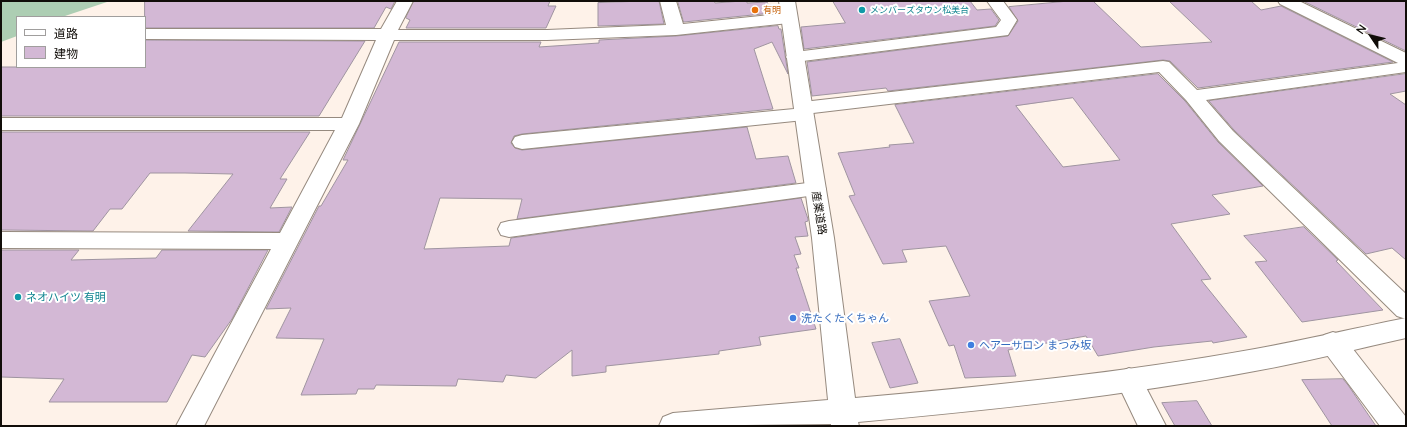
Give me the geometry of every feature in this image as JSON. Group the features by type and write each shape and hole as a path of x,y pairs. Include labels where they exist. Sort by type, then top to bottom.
{"street":[{"path":"190,426 348,124 387,35 405,1"},
{"path":"668,1 676,30"},
{"path":"795,57 1002,31 1009,20 995,1"},
{"path":"1286,1 1406,60"},
{"path":"146,34 547,34 676,30 788,10"},
{"name":"産業道路","path":"788,10 823,238 843,418"},
{"path":"522,142 803,111 1164,66 1193,96 1226,136 1406,309"},
{"path":"1193,96 1406,67"},
{"path":"1,124 348,124"},
{"path":"509,229 815,189"},
{"path":"1,240 287,241"},
{"path":"673,426 843,418 1003,397 1129,380 1254,360 1406,328"},
{"path":"1333,343 1396,426"},
{"path":"1129,380 1152,426"}],"green space":[{"path":"1,1 110,1 65,16 16,16 16,36 1,42"}],"building":[{"path":"145,1 395,1 391,9 386,7 374,28 146,28"},
{"path":"414,1 550,1 548,6 556,6 546,28 406,28 410,20 406,18"},
{"path":"659,1 664,24 598,26 598,3"},
{"path":"678,1 714,1 715,3 742,1 747,1 747,3 767,2 772,13 684,22"},
{"path":"833,1 970,1 977,10 991,9 999,20 995,26 804,49 801,27 845,23"},
{"path":"1069,1 1093,1 1141,47 1212,42 1169,1 1251,1 1261,10 1281,6 1393,62 1198,88 1170,61 1163,60 888,91 886,88 812,96 807,62 1008,36 1018,21 1009,7"},
{"path":"1406,1 1406,51 1305,2"},
{"path":"778,26 779,29 781,29 788,74 772,42 754,49 773,109 522,134 514,136 511,143 515,148 522,150 747,127 756,159 788,156 796,183 517,219 522,199 440,198 424,249 509,246 511,238 801,198 808,219 808,221 805,222 808,236 795,237 801,254 794,255 799,268 796,268 816,329 759,337 761,345 719,351 719,354 606,366 606,372 572,376 572,350 536,378 506,375 503,382 458,379 456,386 376,385 374,389 358,389 356,394 301,395 324,339 276,338 291,308 266,309 319,206 321,206 348,160 343,160 399,42 541,42 539,47 599,43 599,40 676,36"},
{"path":"146,40 365,41 319,116 1,116 1,67 146,68"},
{"path":"1158,74 1185,101 1218,142 1263,186 1212,195 1230,214 1171,224 1211,279 1201,280 1247,337 1213,343 1212,341 1154,347 1098,356 1086,336 1008,350 1016,376 965,378 954,345 949,346 929,301 970,296 946,246 902,250 907,262 883,264 849,196 855,195 838,153 890,147 889,145 914,143 895,105","holes":["1073,98 1120,160 1063,167 1016,106"]},
{"path":"1406,74 1406,91 1390,94 1406,105 1406,260 1392,248 1366,254 1234,130 1209,101"},
{"path":"1,132 310,132 280,179 287,179 270,208 292,207 279,232 188,231 233,174 185,173 150,173 122,209 110,209 93,231 1,230"},
{"path":"1304,227 1338,260 1336,261 1383,310 1302,322 1255,262 1267,261 1244,236"},
{"path":"1,250 79,250 71,260 156,258 162,250 268,250 232,319 205,357 192,355 167,402 49,402 64,379 1,377"},
{"path":"900,339 918,383 890,388 872,343"},
{"path":"1343,379 1376,426 1332,426 1302,380"},
{"path":"1197,401 1212,426 1175,426 1162,403"}],"place":[{"name":"有明","path":"755,10"},
{"name":"メンバーズタウン松美台","path":"862,10"},
{"name":"ネオハイツ 有明","path":"18,297"},
{"name":"洗たくたくちゃん","path":"793,318"},
{"name":"ヘアーサロン まつみ坂","path":"971,345"}]}
